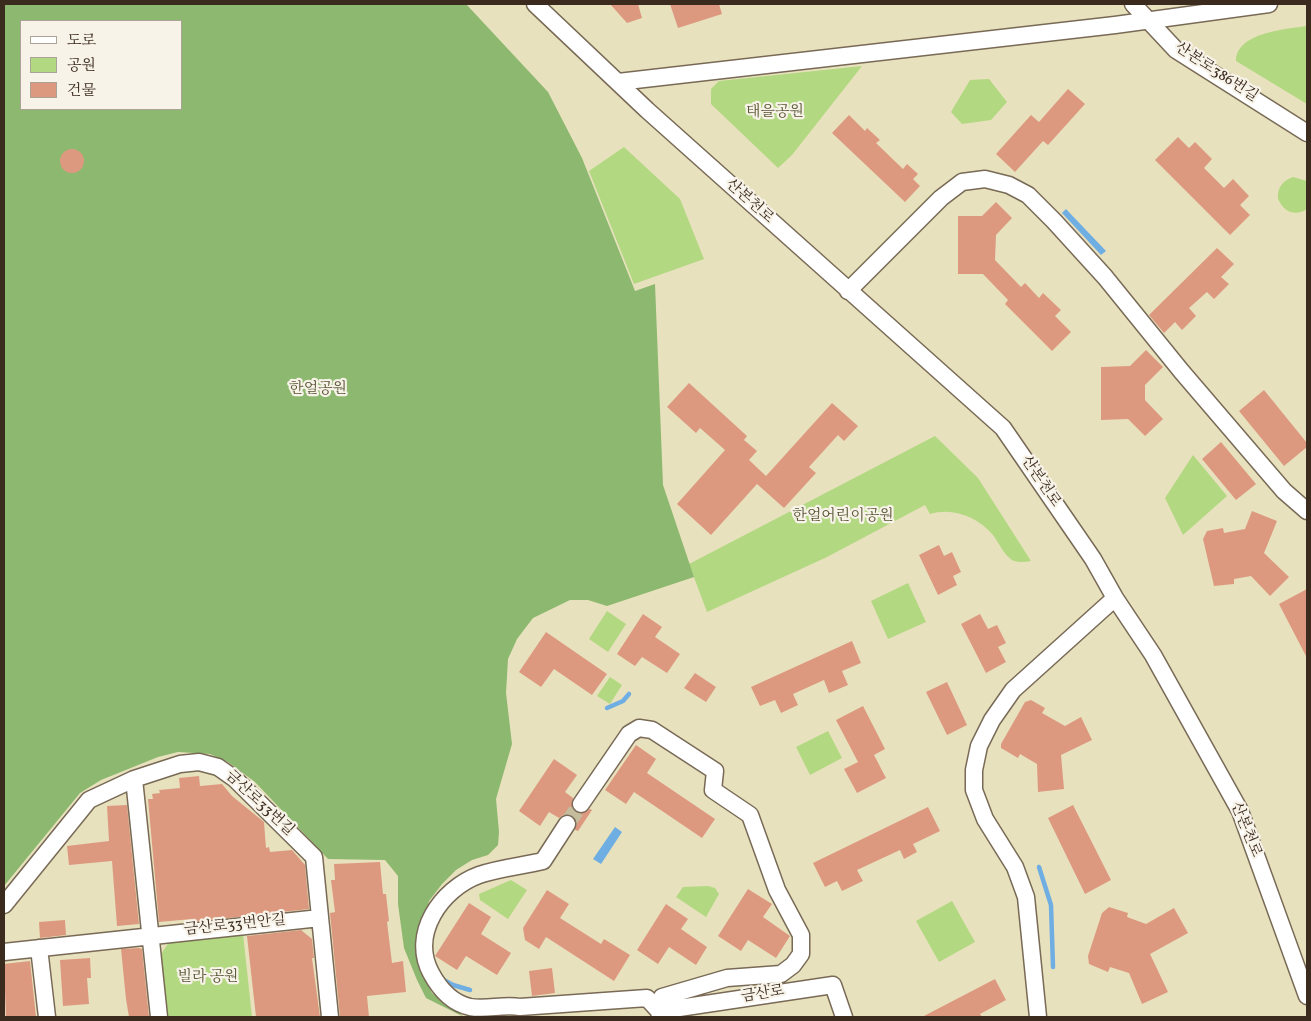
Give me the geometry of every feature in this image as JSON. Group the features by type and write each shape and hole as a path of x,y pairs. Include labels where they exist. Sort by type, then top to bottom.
{"street":[{"name":"산본천로","path":"535,4 647,110 1003,428 1093,559 1115,598 1153,655 1240,811 1307,996"},
{"name":"산본로386번길","path":"1133,4 1176,50 1307,133"},
{"path":"618,82 1149,21 1269,4"},
{"path":"848,291 941,198 962,182 985,179 1009,185 1028,195 1073,242 1284,491 1307,511"},
{"path":"1038,1017 1026,897 1015,867 985,819 974,790 974,770 979,746 992,720 1013,690 1115,598"},
{"path":"581,804 629,734 639,728 652,730 659,734 715,771 713,790 750,815 777,890 801,935 803,944 801,954 793,965 781,974 727,978 662,997 659,1014"},
{"name":"금산로33번길","path":"4,905 89,800 134,779 180,764 199,762 218,767 235,779 314,857 330,1017"},
{"path":"134,779 159,1017"},
{"path":"567,824 543,861 478,876 454,890 436,909 429,922 424,945 426,961 436,982 451,999 470,1007 506,1004 520,1012 647,998 659,1014"},
{"name":"금산로33번안길","path":"4,952 320,918"},
{"path":"39,948 47,1017"},
{"name":"금산로","path":"659,1014 833,985 844,1017"}],"green space":[{"name":"한얼공원","path":"4,4 466,4 548,92 582,158 635,291 655,284 663,485 694,577 607,606 588,600 570,600 533,618 517,639 508,659 506,693 512,744 496,799 499,832 498,845 488,855 472,860 456,870 442,884 429,901 417,945 420,969 432,993 464,1017 426,998 404,948 398,904 398,876 385,860 328,859 255,782 228,762 210,754 178,752 158,757 101,780 80,793 4,886"},
{"path":"1307,26 1307,104 1236,61 1238,52 1244,44 1253,38 1275,31"},
{"name":"태을공원","path":"862,66 792,155 778,168 711,104 711,89 719,81"},
{"path":"989,79 1007,102 991,120 962,124 951,112 970,80"},
{"path":"624,147 680,199 704,259 634,284 589,171"},
{"path":"1293,177 1307,181 1307,209 1298,213 1287,210 1278,199 1278,191 1281,185"},
{"name":"한얼어린이공원","path":"935,436 978,478 1031,561 1019,562 1009,558 993,535 973,519 956,513 939,512 930,514 925,505 827,557 707,612 689,564"},
{"path":"1193,455 1227,496 1183,535 1165,498"},
{"path":"908,583 926,622 888,639 871,601"},
{"path":"607,611 626,624 608,652 589,639"},
{"path":"610,677 622,685 610,704 597,696"},
{"path":"828,731 842,758 810,775 796,747"},
{"path":"511,880 527,890 508,919 480,900 479,894"},
{"path":"708,886 715,888 719,894 706,917 676,897 683,887"},
{"path":"952,901 975,942 939,962 916,921"},
{"name":"빌라 공원","path":"243,934 252,1017 165,1017 159,957 169,942"}],"water":[{"path":"1066,209 1106,251 1101,255 1062,213"},
{"path":"615,827 622,832 601,864 593,859"}],"building":[{"path":"610,4 638,4 642,18 627,23"},
{"path":"670,4 719,4 722,14 678,28"},
{"path":"1068,89 1085,104 1048,145 1043,141 1015,172 996,154 1031,115 1039,122"},
{"path":"849,115 865,131 867,128 880,140 876,143 903,169 907,164 918,174 913,179 920,186 905,202 832,133"},
{"path":"1178,137 1189,148 1195,142 1212,159 1204,168 1224,188 1233,179 1249,196 1240,205 1250,215 1230,235 1155,160"},
{"path":"72,149 80,153 84,161 80,169 72,173 64,169 60,161 64,153"},
{"path":"996,202 1012,218 996,235 995,260 1021,287 1025,283 1039,298 1043,293 1061,310 1055,316 1071,332 1052,351 1005,304 1008,300 983,274 958,274 958,216 982,216"},
{"path":"1217,248 1234,264 1221,277 1229,284 1214,299 1207,292 1189,308 1196,316 1182,330 1175,322 1164,333 1149,315"},
{"path":"1146,350 1163,367 1145,385 1145,400 1163,419 1145,436 1128,419 1101,420 1101,367 1130,366"},
{"path":"689,383 747,436 744,440 757,451 749,460 766,476 832,403 858,426 844,441 838,435 809,467 816,473 784,508 757,484 711,535 677,504 725,450 700,428 696,433 667,407"},
{"path":"1264,390 1307,443 1307,447 1284,466 1239,411"},
{"path":"1221,442 1256,484 1236,500 1202,459"},
{"path":"1252,511 1277,521 1264,553 1289,577 1270,596 1251,576 1234,579 1234,584 1214,586 1203,539 1207,531 1223,528 1224,533 1245,529"},
{"path":"939,545 944,556 952,552 961,572 953,576 957,585 938,595 919,555"},
{"path":"1307,589 1307,658 1279,604"},
{"path":"643,614 662,627 655,637 680,654 667,673 642,657 635,666 617,654"},
{"path":"980,614 988,629 997,625 1006,643 998,647 1006,662 986,673 961,624"},
{"path":"546,632 607,674 592,695 554,669 541,687 519,672"},
{"path":"852,641 861,663 842,671 848,685 829,693 824,680 793,694 798,705 781,713 775,700 760,706 751,687"},
{"path":"695,673 716,687 706,702 684,688"},
{"path":"947,682 967,725 947,735 926,692"},
{"path":"1031,700 1045,708 1042,713 1065,726 1081,717 1092,740 1061,755 1064,789 1038,792 1037,764 1020,754 1018,758 1001,748 1001,744 1025,702"},
{"path":"863,706 885,749 874,755 886,778 857,793 844,769 858,762 836,720"},
{"path":"636,745 656,759 647,773 715,819 702,838 634,792 626,804 605,790"},
{"path":"554,759 577,775 565,792 573,798 572,809 580,814 590,809 592,810 578,831 575,830 576,820 572,815 563,815 559,818 549,812 540,826 519,811"},
{"path":"199,776 200,786 222,784 232,796 264,822 266,848 269,847 270,852 292,850 305,865 309,909 193,922 192,919 159,922 148,799 153,799 152,794 160,793 159,790 180,788 179,778"},
{"path":"127,805 139,924 117,926 112,861 69,865 67,846 109,841 107,806"},
{"path":"1073,805 1111,880 1085,894 1048,818"},
{"path":"928,807 940,831 913,844 917,852 904,859 900,850 857,870 863,881 842,891 837,881 825,887 813,863"},
{"path":"380,862 383,894 386,894 392,963 403,961 406,992 367,996 369,1017 340,1017 330,913 335,912 331,880 335,880 334,864"},
{"path":"748,889 772,904 763,917 790,936 776,958 748,940 741,951 718,936"},
{"path":"547,890 569,904 560,918 601,944 604,939 630,955 614,981 546,937 539,949 525,940 523,928"},
{"path":"469,903 491,917 481,934 511,953 497,975 466,956 457,970 435,956"},
{"path":"666,904 688,919 681,929 707,947 696,965 669,947 658,964 637,950"},
{"path":"1109,907 1128,913 1127,917 1146,924 1174,908 1188,933 1150,954 1168,992 1142,1004 1129,973 1110,967 1108,972 1089,964 1088,956 1102,913"},
{"path":"65,920 66,935 40,938 39,922"},
{"path":"301,930 312,939 314,958 312,958 320,1017 256,1017 247,936"},
{"path":"121,949 142,949 149,1017 129,1017"},
{"path":"90,958 91,978 87,978 89,1004 63,1006 60,960"},
{"path":"30,961 36,1017 6,1017 4,964"},
{"path":"552,968 555,993 532,996 529,971"},
{"path":"995,979 1006,1000 980,1014 982,1017 922,1017"}],"waterway":[{"path":"607,708 623,701 629,694"},
{"path":"1039,867 1051,905 1053,967"},
{"path":"442,979 453,985 470,990"}],"tunnel":[{"path":"567,824 581,804"}]}
